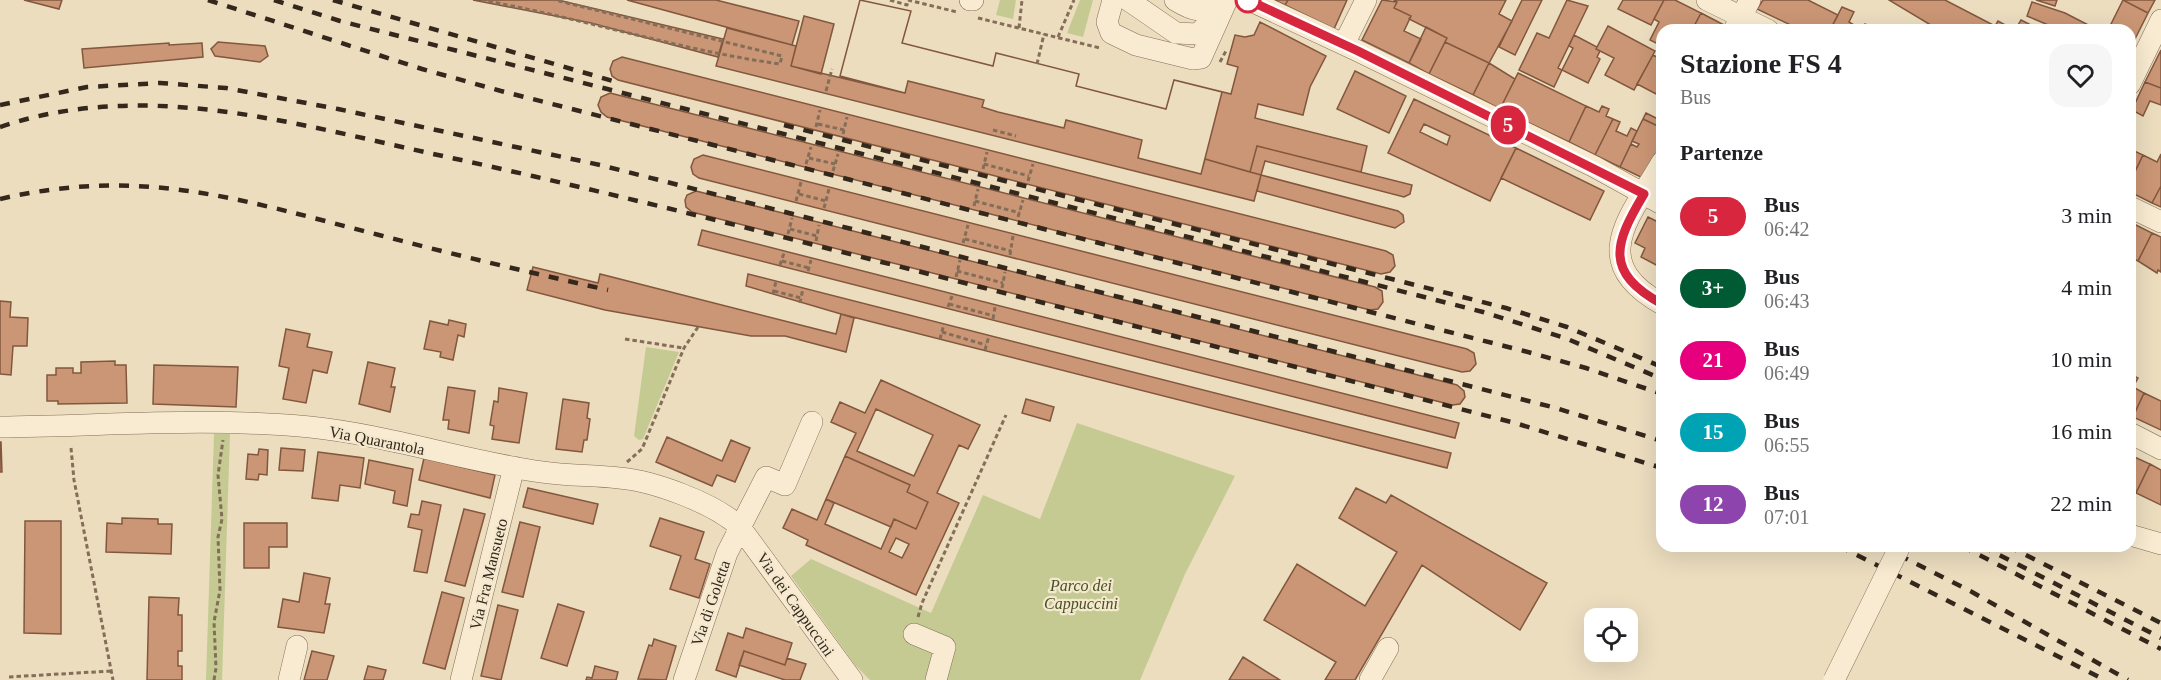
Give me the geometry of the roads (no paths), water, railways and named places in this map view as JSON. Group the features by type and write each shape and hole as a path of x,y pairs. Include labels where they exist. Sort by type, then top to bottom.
{"street":[{"path":"1113,0 1107,22 1111,33 1136,45 1193,59 1201,58 1225,4"},
{"path":"1128,0 1176,33 1198,34 1225,4"},
{"path":"1149,0 1179,19 1192,23 1225,4"},
{"path":"1175,0 1192,10 1205,12 1225,4"},
{"path":"1249,0 1344,44 1653,199 1621,237 1621,262 1635,287 1656,300"},
{"path":"1344,44 1366,0"},
{"path":"1707,0 1757,24"},
{"path":"2136,72 2161,20"},
{"path":"2136,210 2161,222"},
{"name":"Via di Goletta","path":"684,680 726,554 766,477 785,485 812,422"},
{"name":"Via Quarantola","path":"0,427 218,424 339,431 514,467 620,478 685,497 726,515 740,527"},
{"path":"2136,436 2161,449"},
{"name":"Via Fra Mansueto","path":"462,680 514,467"},
{"name":"Via dei Cappuccini","path":"740,527 852,680"},
{"path":"2136,536 2161,544"},
{"path":"1834,680 1897,552"},
{"path":"914,634 945,647 936,680"},
{"path":"289,680 297,646"},
{"path":"1370,680 1388,648"}],"railway":[{"path":"208,0 422,69 501,91 1524,351 1586,368 1656,392"},
{"path":"274,0 340,21 1483,312 1565,338 1656,376"},
{"path":"333,0 613,81"},
{"path":"0,105 87,87 160,83 226,88 338,109 600,165 1556,408 1656,439"},
{"path":"0,127 55,113 110,106 165,106 220,111 330,131 729,223 1515,423 1656,466"},
{"path":"784,125 1506,308 1567,327 1656,364"},
{"path":"0,199 52,190 100,186 147,187 192,192 282,210 465,257 608,290"},
{"path":"1851,552 2105,680"},
{"path":"1893,552 1972,592 2128,680"},
{"path":"1974,552 2161,649"},
{"path":"1994,552 2161,638"},
{"path":"2020,552 2161,623"}],"park label":[{"name":"Parco dei Cappuccini","path":"1081,594"}]}
